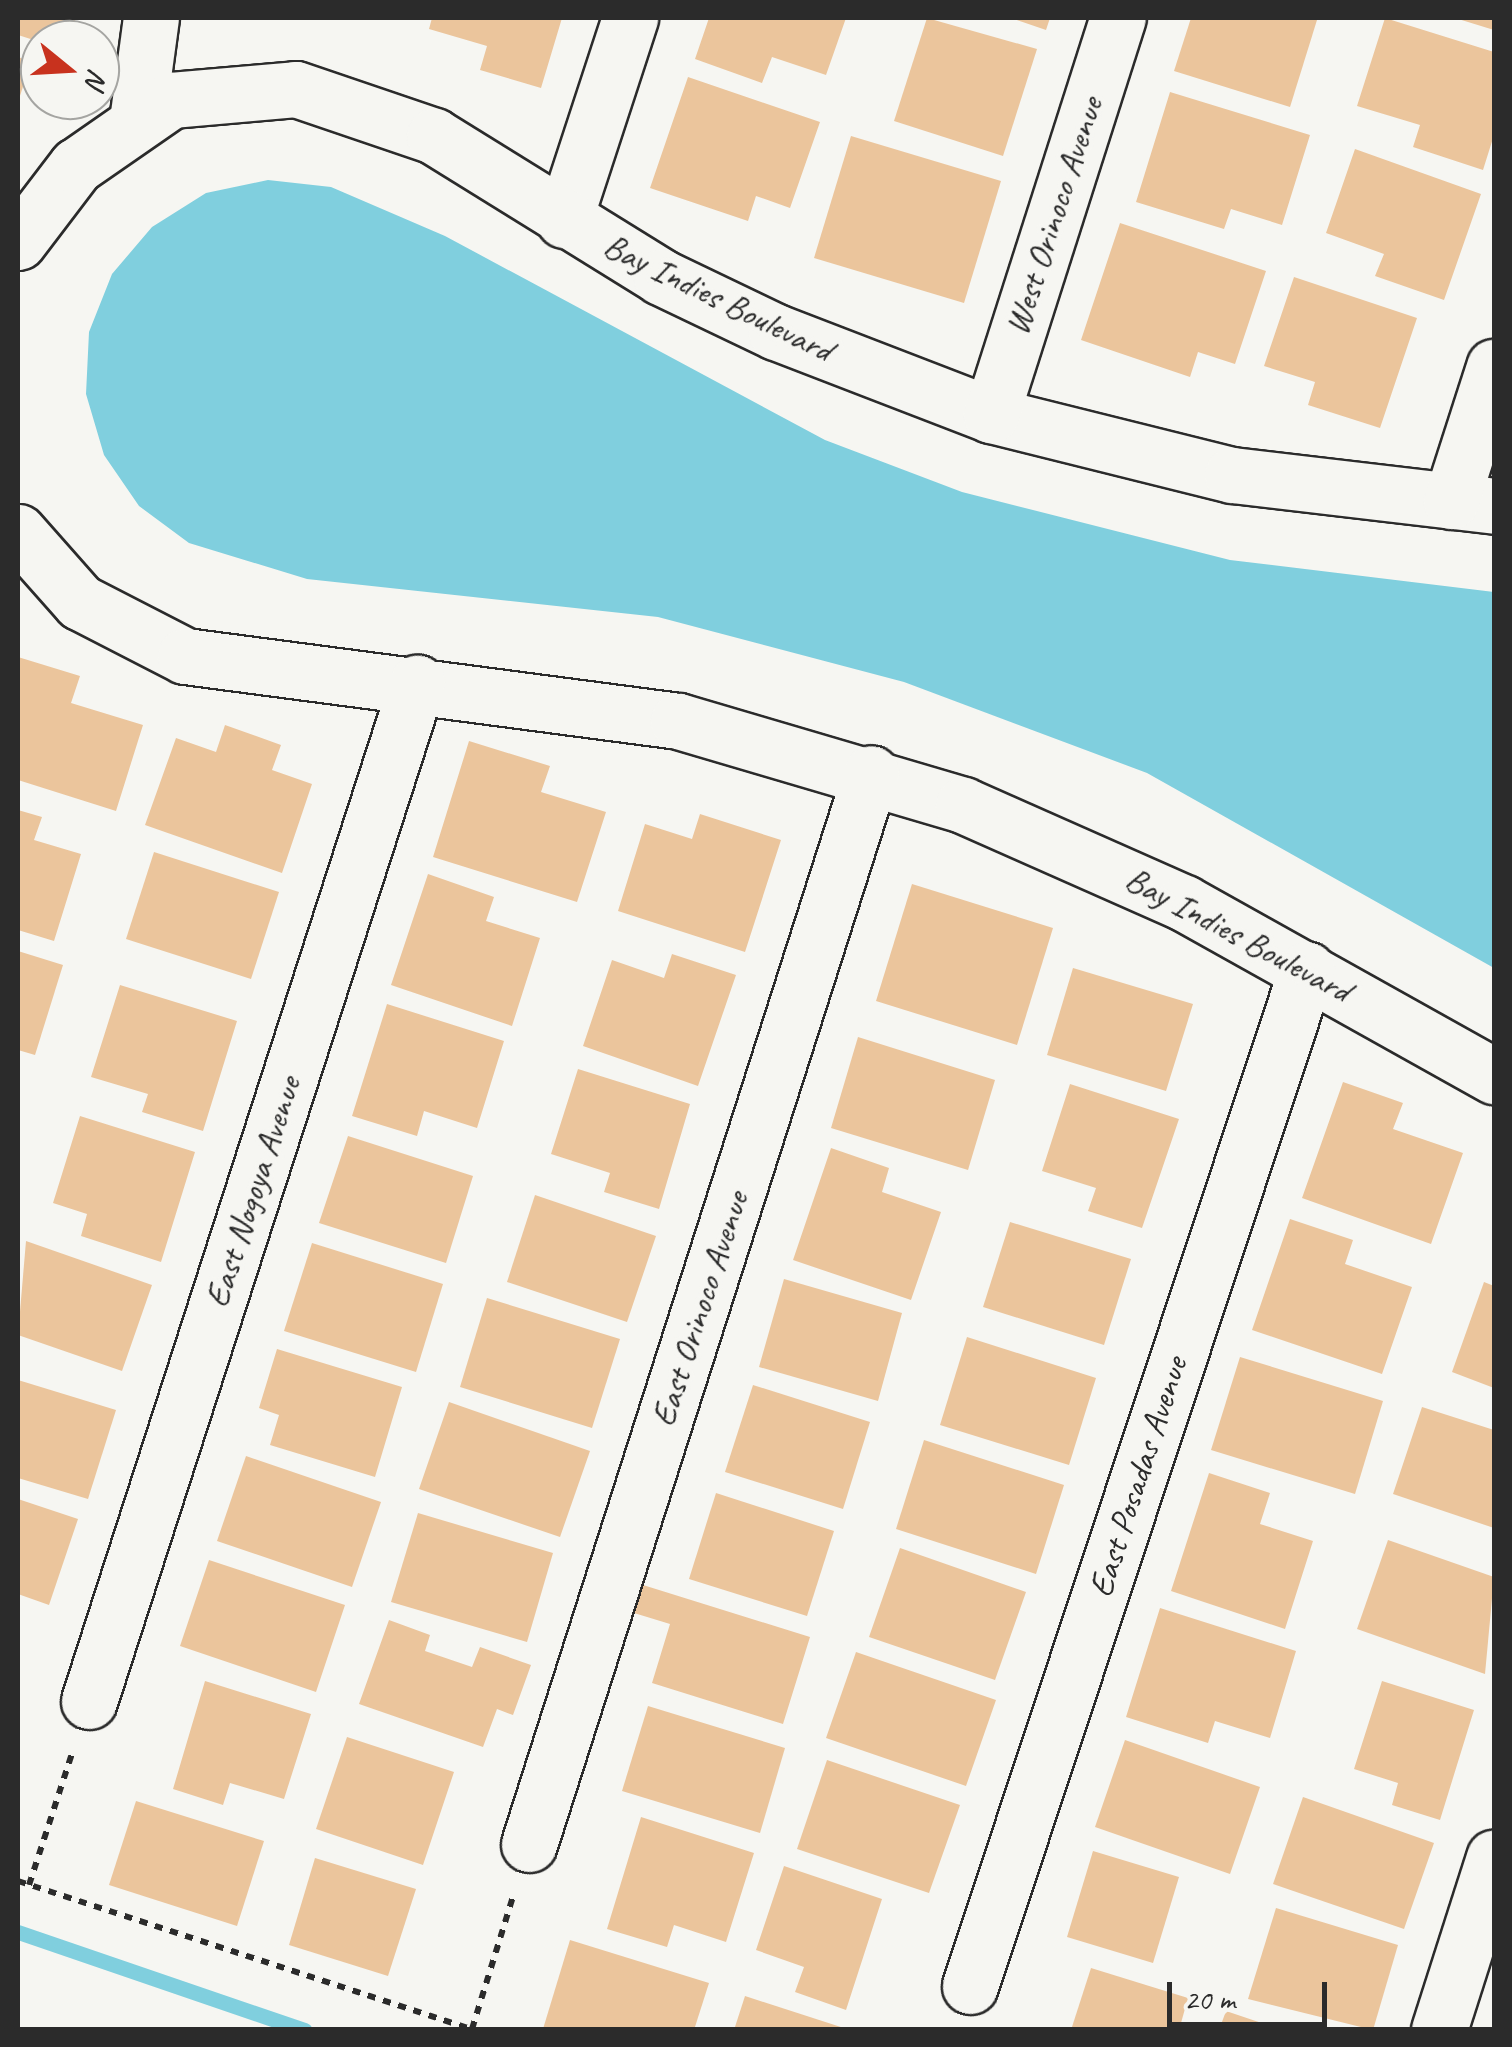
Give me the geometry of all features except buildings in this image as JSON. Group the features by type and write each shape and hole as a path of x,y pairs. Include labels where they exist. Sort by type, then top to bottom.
{"street":[{"path":"137,121 150,18"},
{"path":"564,220 630,18"},
{"name":"West Orinoco Avenue","path":"990,415 1118,18"},
{"name":"Bay Indies Boulevard","path":"18,242 76,166 137,121 214,90 324,95 434,136 564,220 776,332 990,415 1232,475 1473,504"},
{"path":"1473,504 1494,367"},
{"name":"Bay Indies Boulevard","path":"18,535 80,602 185,656 417,682 678,721 872,773 1095,859 1306,969 1494,1076"},
{"name":"East Nogoya Avenue","path":"88,1701 417,682"},
{"name":"East Orinoco Avenue","path":"529,1844 872,773"},
{"name":"East Posadas Avenue","path":"970,1986 1306,969"},
{"path":"1439,2030 1494,1858"}],"path":[{"path":"29,1885 88,1701"},
{"path":"18,1881 473,2029 529,1844"}],"water":[{"path":"268,180 331,187 445,236 825,440 962,492 1230,560 1494,592 1494,968 1147,773 904,682 658,617 307,579 189,543 139,506 104,455 86,394 89,332 112,274 152,227 206,193"}],"waterway":[{"path":"18,1932 305,2030"}]}
